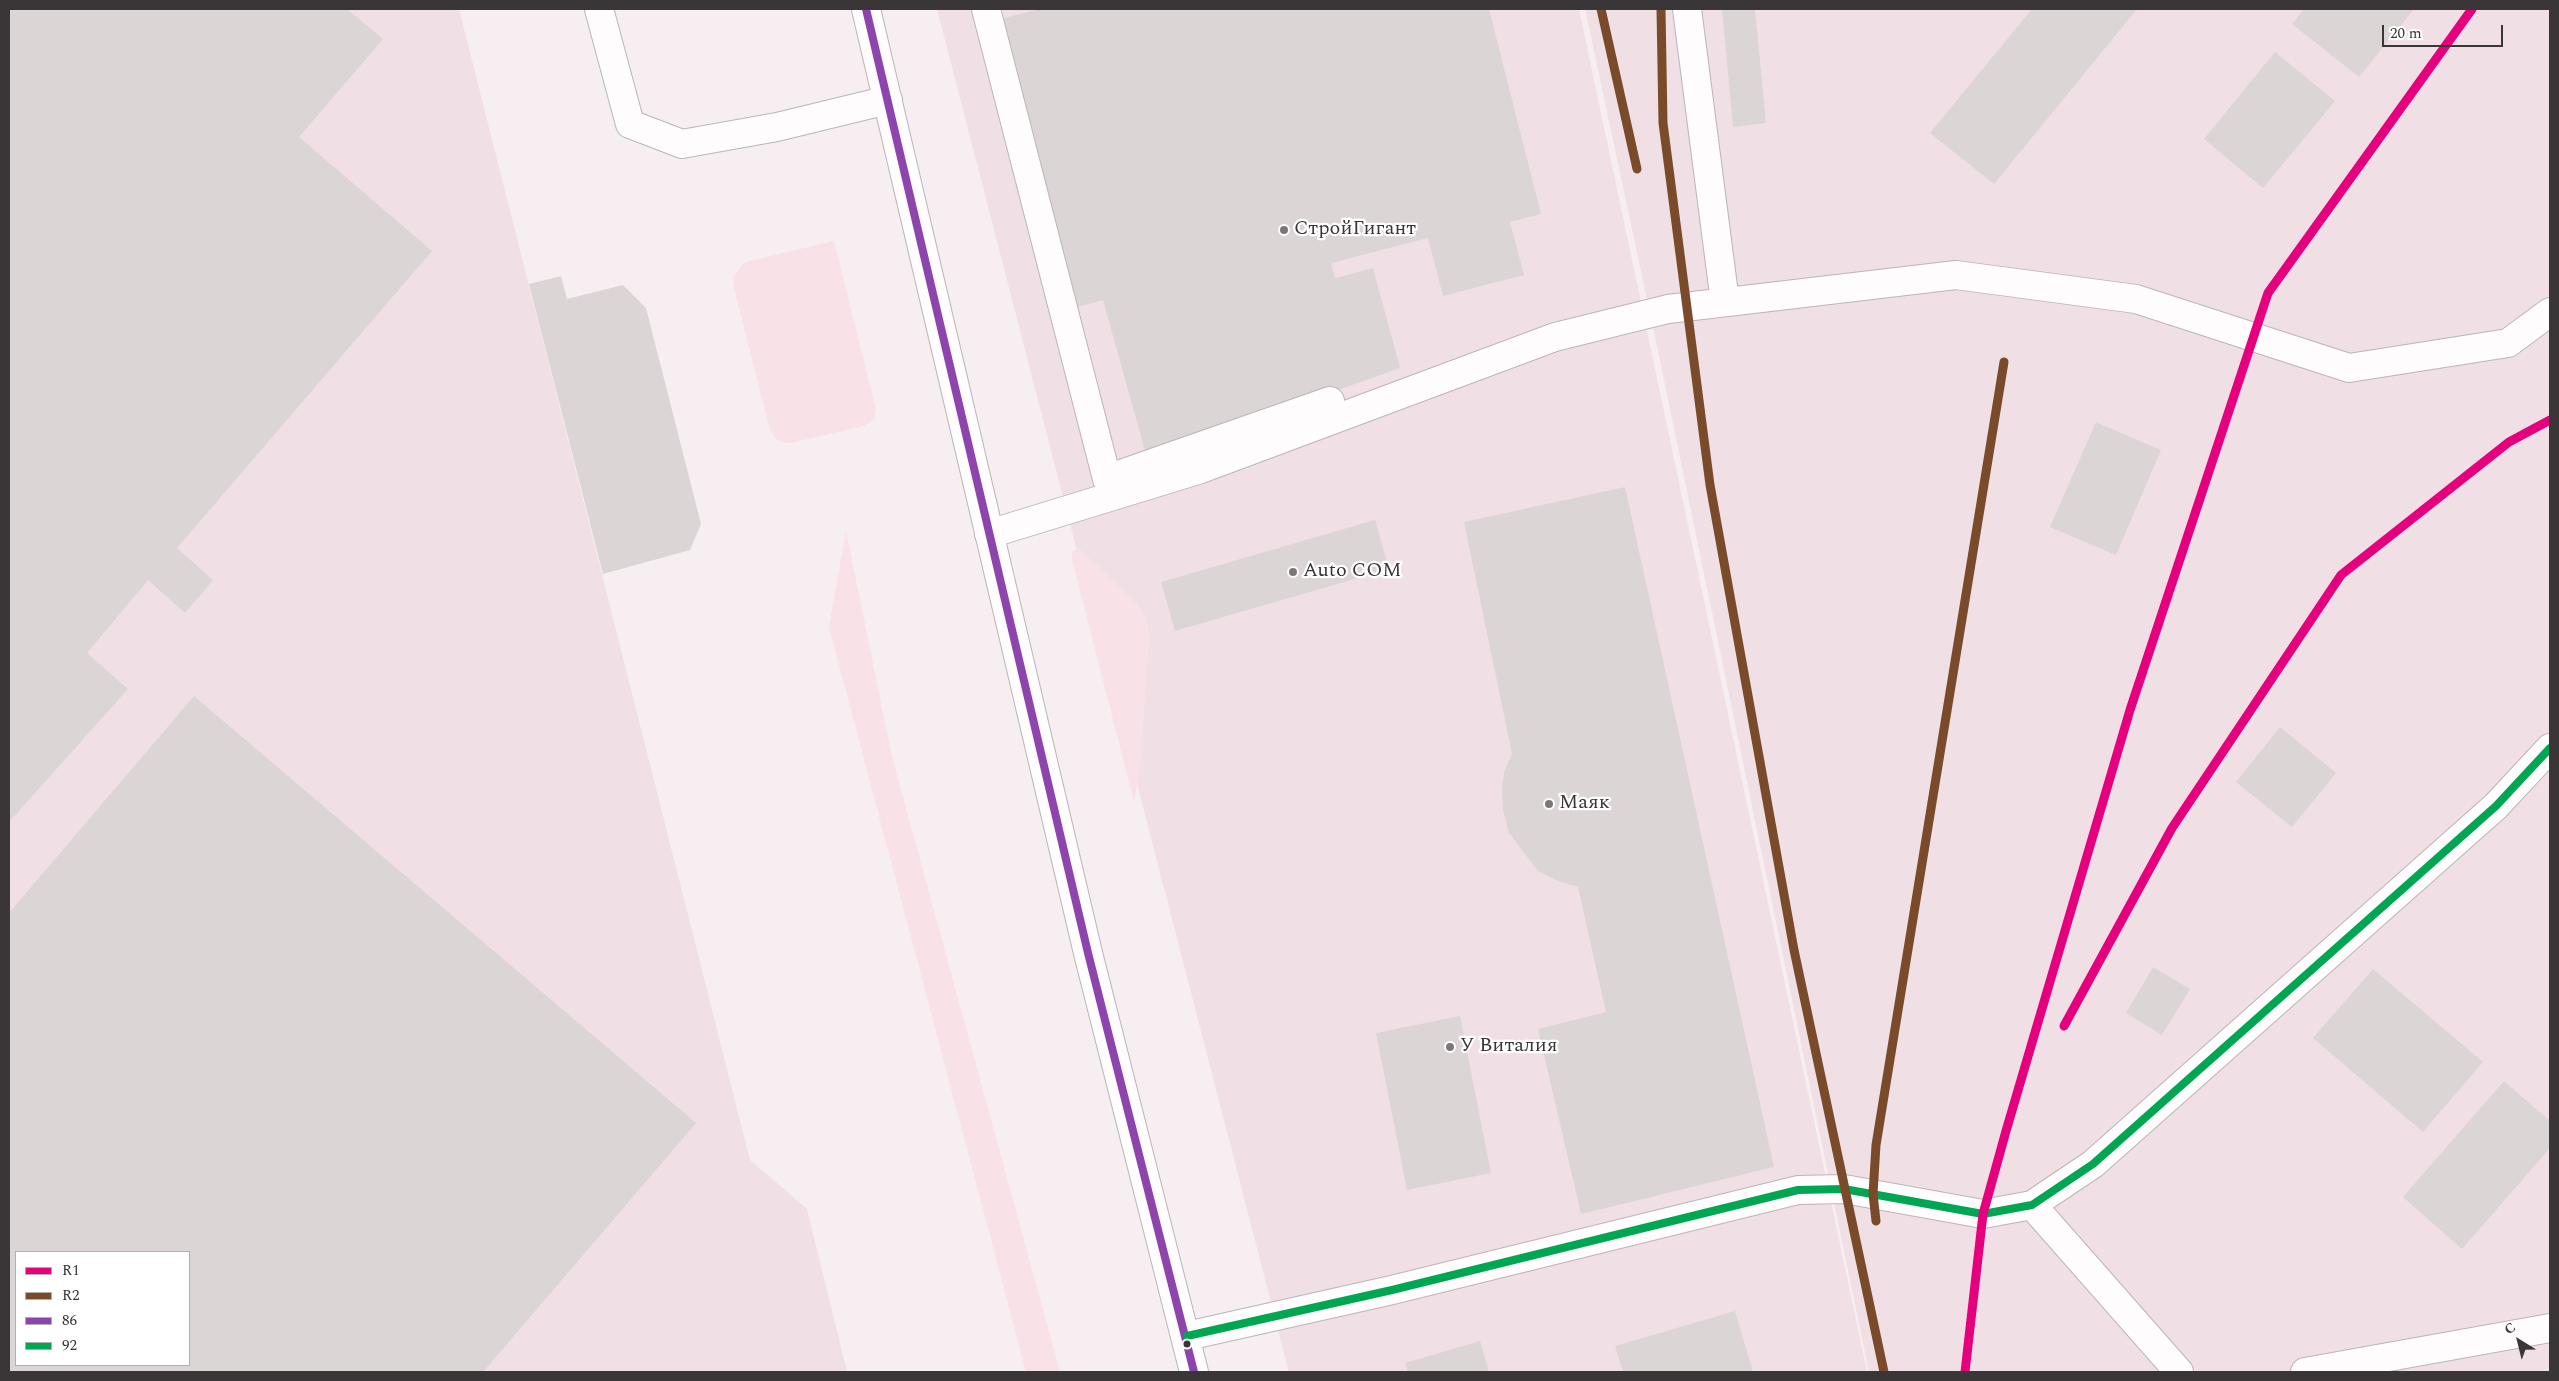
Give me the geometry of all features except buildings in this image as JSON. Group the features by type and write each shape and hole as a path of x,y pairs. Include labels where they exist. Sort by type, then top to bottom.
{"street":[{"path":"599,9 630,124 682,144 777,127 888,100"},
{"path":"866,9 1088,954 1187,1336 1194,1372"},
{"path":"986,9 1107,479 1545,326"},
{"path":"1687,9 1725,302"},
{"path":"989,534 1202,469 1555,337 1668,309 1956,276 2136,299 2349,368 2508,343 2550,312"},
{"path":"1187,1336 1392,1290 1798,1190 1844,1188 1983,1214 2032,1205 2093,1164 2496,806 2550,748"},
{"path":"2032,1205 2179,1372"},
{"path":"2305,1372 2550,1328"}],"shaded area":[{"path":"9,9 459,9 750,1160 807,1209 847,1372 9,1372"},
{"path":"937,9 1579,9 1867,1372 1289,1372"},
{"path":"1585,9 2550,9 2550,1372 1869,1372 1658,351"},
{"path":"834,241 876,410 874,419 864,426 790,443 780,442 770,430 734,288 733,277 745,262"},
{"path":"846,531 892,757 1060,1372 1026,1372 829,627"},
{"path":"1080,549 1138,605 1147,619 1149,638 1140,769 1134,802 1072,559 1072,551"}],"transit line":[{"name":"86","path":"866,9 1088,953 1194,1372"},
{"name":"R2","path":"1601,9 1637,169"},
{"name":"R2","path":"1661,9 1663,123 1710,485 1794,950 1884,1372"},
{"name":"R1","path":"1965,1372 1983,1214 2006,1131 2130,710 2268,293 2472,9"},
{"name":"R2","path":"1876,1221 1873,1194 1876,1145 2004,362"},
{"name":"R1","path":"2064,1026 2172,828 2341,575 2509,442 2550,420"},
{"name":"92","path":"1187,1336 1392,1290 1798,1190 1844,1189 1983,1214 2032,1205 2093,1164 2496,806 2550,748"}],"place":[{"name":"СтройГигант","path":"1284,230"},
{"name":"Auto COM","path":"1293,572"},
{"name":"Маяк","path":"1549,804"},
{"name":"У Виталия","path":"1450,1047"}]}
